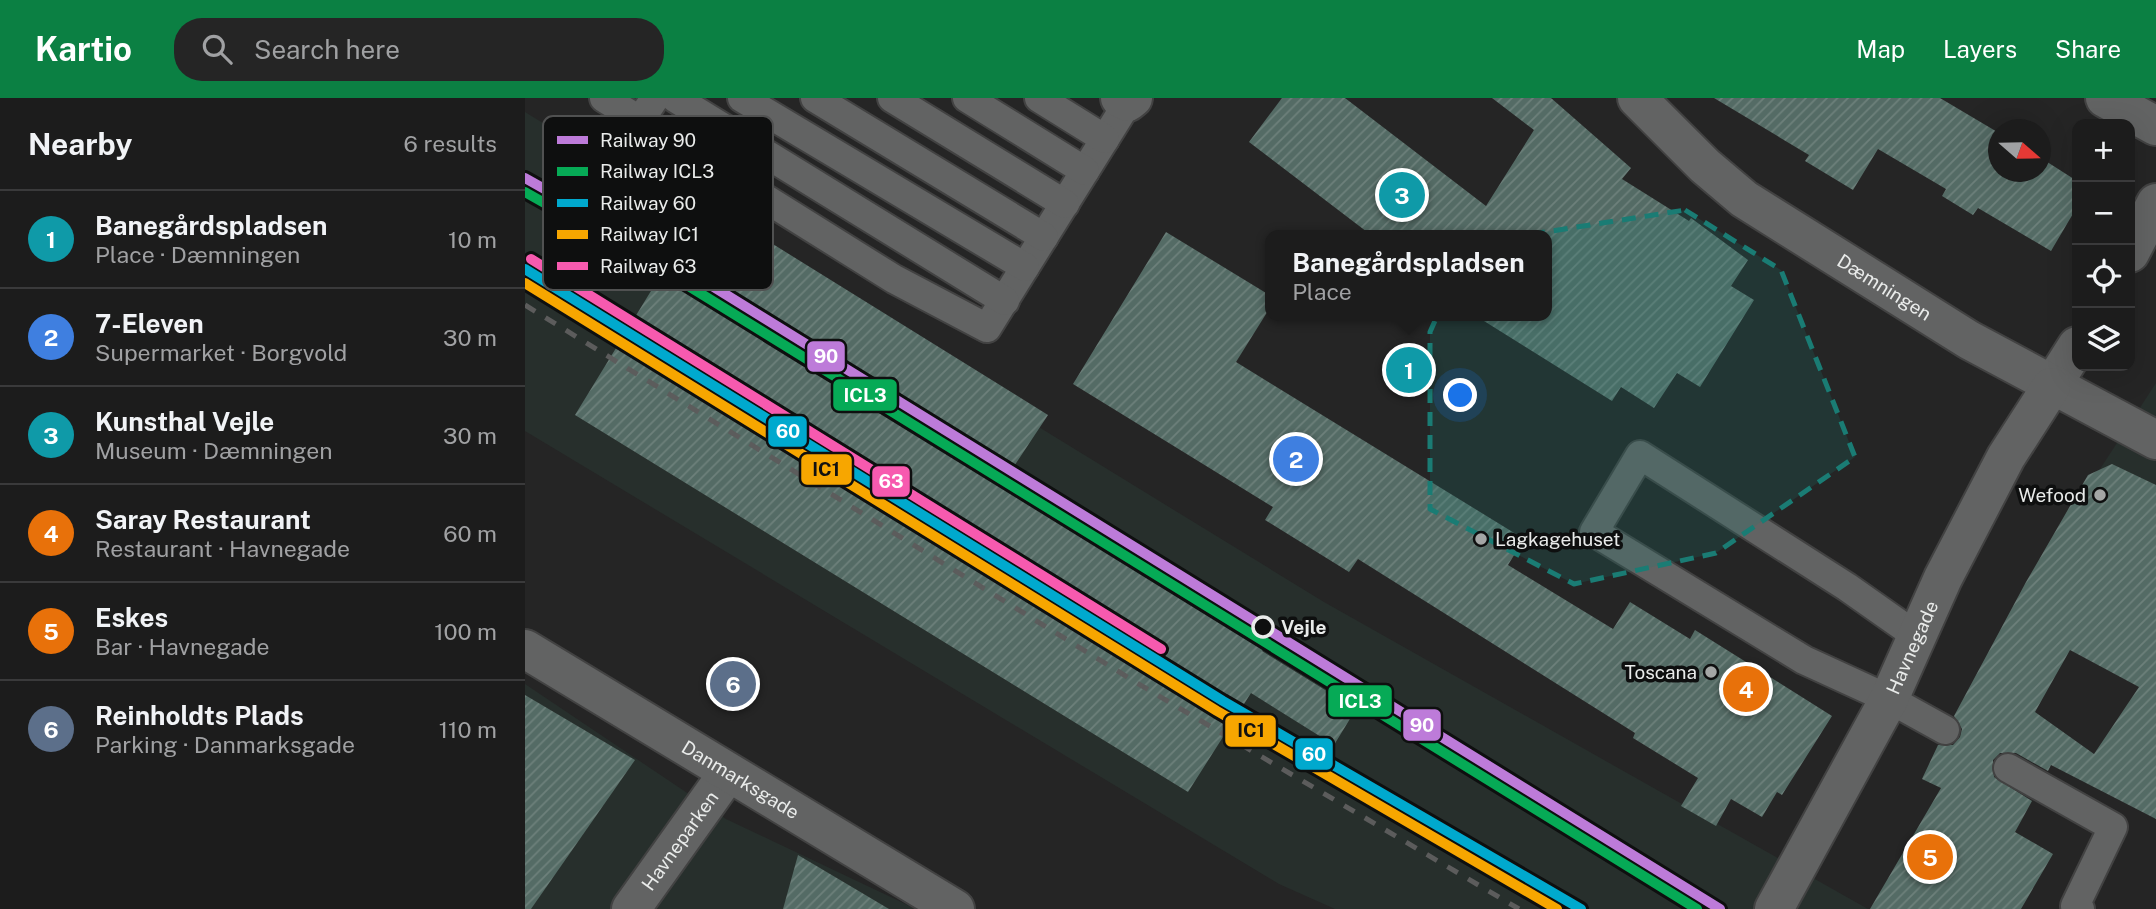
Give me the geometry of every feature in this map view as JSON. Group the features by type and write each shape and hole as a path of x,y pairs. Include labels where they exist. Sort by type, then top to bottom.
{"street":[{"name":"Dæmningen","path":"1637,98 1705,166 1744,199 1969,340 2051,387 2156,440"},
{"path":"2105,98 2156,126"},
{"path":"2134,245 2156,203"},
{"name":"Havnegade","path":"1774,909 1889,699 1943,578 2000,469 2072,354"},
{"name":"Danmarksgade","path":"525,649 955,909"},
{"name":"Havneparken","path":"631,909 728,773"}],"lane":[{"path":"604,98 630,116"},
{"path":"643,116 655,98"},
{"path":"674,98 703,116"},
{"path":"742,98 772,116"},
{"path":"815,98 1044,237"},
{"path":"892,98 1065,204"},
{"path":"967,98 1085,171"},
{"path":"1039,98 1105,139"},
{"path":"773,205 894,279 987,328 1127,99"},
{"path":"773,117 1025,267"},
{"path":"773,159 1005,301"},
{"path":"1918,637 1847,587 1640,455 1594,532 1804,660 1889,699 1945,730"},
{"path":"2008,768 2113,827 2075,906 2080,909"}],"highlighted area":[{"path":"1685,210 1781,270 1855,457 1716,553 1574,584 1430,509 1430,332 1469,244"}],"shaded area":[{"path":"525,112 543,123 543,290 773,290 773,264 1324,602 1868,909 1335,909 1279,884 525,431"},
{"path":"2156,383 2156,574 2061,529"},
{"path":"525,684 726,819 916,909 525,909"}],"building":[{"path":"1282,98 1345,98 1486,206 1534,130 1492,98 1551,98 1631,168 1622,179 1689,221 1691,218 1748,260 1731,286 1754,300 1700,387 1677,373 1654,408 1621,387 1612,401 1484,321 1552,321 1552,230 1364,230 1249,142"},
{"path":"1714,98 1940,98 1988,126 1988,182 2051,182 2051,164 2072,178 2072,215 2051,251 1978,208 1973,215 1942,196 1946,189 1878,149 1853,190 1805,161 1809,155"},
{"path":"1166,232 1265,292 1265,316 1236,362 1524,539 1508,565 1613,629 1630,602 1690,639 1695,630 1832,716 1782,795 1777,792 1762,817 1731,799 1716,826 1681,806 1698,778 1633,738 1635,733 1358,559 1349,572 1265,520 1273,507 1073,384"},
{"path":"773,244 1048,415 1003,483 1265,646 1262,651 1356,709 1334,745 1251,693 1188,792 575,415 652,290 690,290 702,297 707,290 773,290"},
{"path":"2112,464 2156,485 2156,819 2051,765 2048,771 2016,753 2000,753 1993,760 1994,777 2032,801 2015,832 2053,854 2021,909 1870,909 1941,788 1922,779 1938,745 1953,745 1960,737 1962,729 1954,716 2026,582 2088,475","holes":["2070,650 2139,687 2094,754 2035,712"]},
{"path":"525,695 635,760 531,909 525,909"},
{"path":"798,855 889,909 783,909"}],"railway":[{"path":"525,305 1137,683 1519,909"}],"rail line":[{"name":"90","path":"525,178 543,188"},
{"name":"ICL3","path":"525,192 543,202"},
{"name":"63","path":"531,259 543,266"},
{"name":"60","path":"525,269 543,280"},
{"name":"IC1","path":"525,283 1217,711 1557,909"},
{"name":"60","path":"559,290 1223,701 1581,909"},
{"name":"63","path":"581,290 1161,649"},
{"name":"ICL3","path":"695,290 1697,909"},
{"name":"90","path":"719,290 1720,909"}],"place":[{"name":"Kunsthal Vejle","path":"1402,195"},
{"name":"Banegårdspladsen","path":"1409,370"},
{"name":"7-Eleven","path":"1296,459"},
{"name":"Wefood","path":"2100,495"},
{"name":"Lagkagehuset","path":"1481,539"},
{"name":"Vejle","path":"1263,627"},
{"name":"Toscana","path":"1711,672"},
{"name":"Reinholdts Plads","path":"733,684"},
{"name":"Saray Restaurant","path":"1746,689"},
{"name":"Eskes","path":"1930,857"}]}
